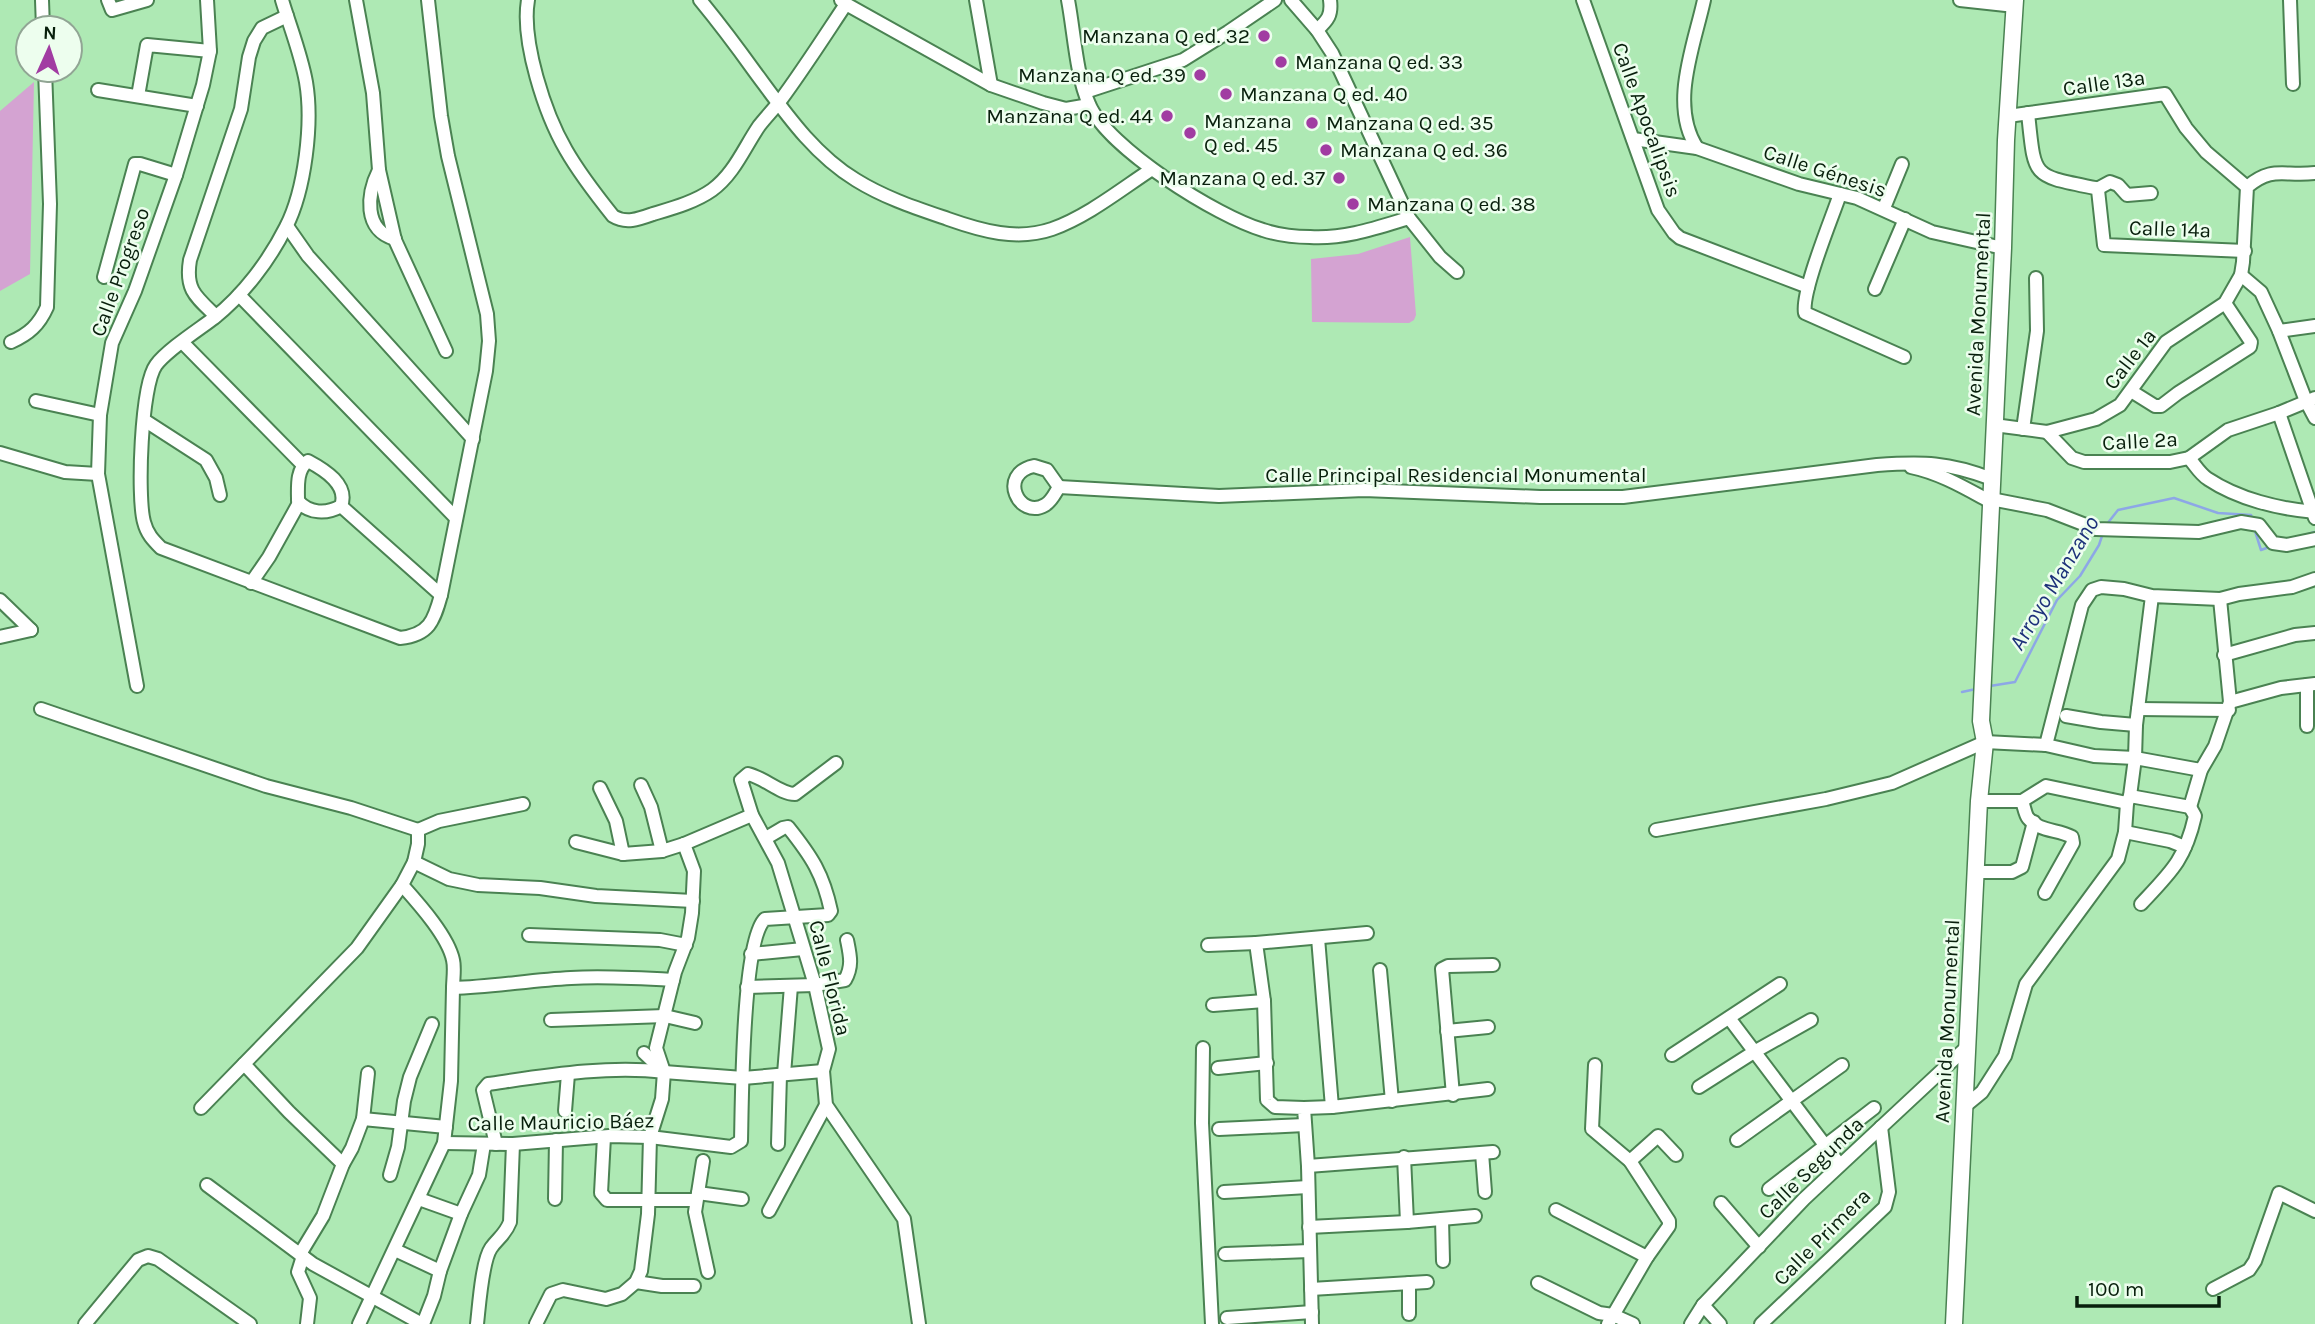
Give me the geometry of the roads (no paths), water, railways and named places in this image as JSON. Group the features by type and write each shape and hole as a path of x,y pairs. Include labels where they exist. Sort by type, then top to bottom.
{"main road":[{"name":"Avenida Monumental","path":"1954,1324 1975,872 1985,742 1981,721 2015,3"}],"street":[{"path":"108,0 112,10 147,0"},
{"name":"Calle Progreso","path":"137,686 97,474 100,415 112,343 135,291 197,106 210,51 207,0"},
{"path":"282,0 306,82 308,111 305,171 287,226 262,266 239,296 156,365 149,379 144,419 141,509 150,537 161,548 400,638 414,636 434,619 473,439 489,341 487,314 441,117 428,0"},
{"path":"356,0 373,93 379,170 371,186 371,212 380,231 386,237 395,239 446,351"},
{"path":"528,0 530,51 557,133 567,152 607,208 620,220 639,219 689,202 712,190 735,166 844,2 991,85 1066,109 1089,105"},
{"path":"700,0 807,139 853,178 882,195 906,204 975,229 1002,234 1025,234 1050,229 1072,220 1152,169"},
{"path":"976,0 991,85"},
{"path":"1068,0 1089,105 1104,126 1152,169 1241,221 1264,231 1290,236 1336,238 1409,218"},
{"path":"1085,92 1183,60 1275,0"},
{"path":"1291,0 1317,30 1332,53 1409,218 1426,241 1457,272"},
{"path":"1317,30 1329,18 1330,0"},
{"name":"Calle Apocalipsis","path":"1583,0 1658,210 1674,233 1808,287"},
{"path":"1697,148 1687,125 1684,95 1704,0"},
{"path":"1960,0 2015,3"},
{"path":"2290,0 2293,84"},
{"path":"216,316 196,297 190,286 190,260 241,108 248,57 254,41 262,27 287,16"},
{"path":"138,96 147,45 210,51"},
{"path":"11,342 26,336 40,322 47,307 50,204 46,84"},
{"path":"98,90 197,106"},
{"name":"Calle 13a","path":"2008,116 2165,94 2186,128 2206,152 2227,173 2247,187"},
{"path":"2028,113 2033,156 2040,172 2047,177 2097,189 2110,182 2118,185 2127,195 2151,193"},
{"name":"Calle Génesis","path":"1633,139 1697,148 1799,184 1857,198 1932,232 2003,248"},
{"path":"104,277 135,164 176,175"},
{"path":"1884,208 1902,164"},
{"path":"2247,187 2268,173 2315,173"},
{"name":"Calle 1a","path":"1994,425 2047,432 2096,419 2117,407 2132,391 2166,342 2225,303 2241,275 2245,251 2247,187"},
{"name":"Calle 14a","path":"2097,189 2104,245 2245,251"},
{"path":"1840,194 1808,287 1803,310 1903,358"},
{"path":"1875,289 1905,219"},
{"path":"287,226 309,256 473,439"},
{"path":"2241,275 2259,289 2310,399 2315,418"},
{"path":"2024,429 2037,331 2036,278"},
{"path":"239,296 456,518"},
{"path":"2132,391 2155,406 2161,406 2250,347 2251,342 2225,303"},
{"path":"2279,331 2315,326"},
{"path":"183,343 303,465"},
{"name":"Calle 2a","path":"2047,432 2072,458 2084,462 2170,462 2189,458 2228,430 2279,413 2310,399"},
{"path":"36,401 100,415"},
{"path":"2279,413 2314,515"},
{"path":"144,419 206,460 216,478 220,495"},
{"path":"0,453 52,470 97,474"},
{"path":"2189,458 2206,478 2235,493 2314,515"},
{"path":"251,583 299,503 299,474 303,465 308,461 325,471 341,488 344,499 341,506 332,511 311,510 299,503"},
{"name":"Calle Principal Residencial Monumental","path":"1059,487 1219,496 1364,490 1539,497 1623,497 1894,464 1936,463 1992,479"},
{"name":"Calle Principal Residencial Monumental","path":"1894,464 1933,473 1991,501 2047,510 2096,529 2199,532 2241,522 2259,525 2273,543 2287,545 2315,539"},
{"path":"1953,481 1959,468"},
{"path":"341,506 441,595"},
{"path":"2046,745 2082,605 2092,590 2101,587 2152,596 2220,599 2292,587 2315,579"},
{"path":"1965,1106 1982,1093 2005,1056 2026,984 2118,859 2125,832 2135,758 2136,724 2152,596"},
{"path":"2189,807 2201,770 2215,746 2229,706 2220,599"},
{"path":"0,600 31,630 0,636"},
{"path":"2224,654 2295,635 2315,633"},
{"path":"2138,709 2229,706 2281,688 2311,684 2307,726"},
{"path":"41,709 266,786 351,808 418,830 439,821 523,804"},
{"path":"2066,716 2136,724"},
{"path":"1656,830 1826,799 1892,783 1985,742 2046,745 2094,756 2135,758 2201,770"},
{"name":"Calle Florida","path":"836,763 795,794 787,794 770,782 748,774 741,780 752,815 778,863 815,985 829,1049 823,1071 826,1105 904,1219 919,1324"},
{"path":"641,785 651,807 662,850"},
{"path":"1979,801 2022,801 2046,786 2189,807 2195,816 2177,865 2141,904"},
{"path":"600,788 616,821 623,854"},
{"path":"2022,801 2028,818 2045,830 2072,837 2073,843 2045,893"},
{"path":"576,842 623,854 662,850 684,844 752,815"},
{"path":"1975,872 2012,872 2022,867 2034,822"},
{"path":"743,1078 747,987 751,954 761,923 765,919 828,915 831,911 825,884 816,864 788,828 766,838"},
{"path":"201,1108 357,948 402,885 414,862 418,830"},
{"path":"2125,832 2185,847"},
{"path":"536,1324 551,1294 563,1290 606,1299 622,1294 636,1282 641,1271 648,1201 650,1137 662,1099 664,1072 656,1048 673,980 686,945 692,901 694,871 684,844"},
{"path":"414,862 449,879 478,885 541,888 596,896 692,901"},
{"path":"359,1324 444,1143 451,1081 453,960 426,912 402,885"},
{"path":"1208,945 1367,933"},
{"path":"529,934 660,940 686,945"},
{"path":"1318,938 1332,1107"},
{"path":"747,987 815,985 845,980 851,958 847,940"},
{"path":"1256,943 1264,1000 1267,1100 1270,1104 1275,1107 1332,1107 1488,1089"},
{"path":"751,954 803,949"},
{"path":"1453,1095 1442,969 1448,966 1493,965"},
{"path":"1380,970 1392,1101"},
{"path":"453,988 492,987 572,978 673,980"},
{"path":"1672,1055 1780,984"},
{"path":"778,1144 791,986"},
{"path":"1213,1005 1264,1000"},
{"path":"551,1020 665,1016 695,1023"},
{"path":"1728,1018 1840,1165"},
{"path":"1699,1087 1811,1020"},
{"path":"390,1175 410,1077 432,1024"},
{"path":"1447,1031 1488,1027"},
{"name":"Calle Segunda","path":"1691,1324 1703,1305 1804,1199 1967,1047"},
{"path":"1203,1048 1202,1123 1212,1324"},
{"path":"644,1053 664,1072"},
{"path":"1218,1068 1267,1063"},
{"path":"244,1064 343,1164"},
{"path":"1595,1065 1592,1129 1630,1161 1669,1221 1669,1226 1647,1257 1611,1319"},
{"path":"1737,1140 1842,1065"},
{"path":"207,1185 301,1255 372,1298 422,1324 461,1214 490,1144 483,1090 488,1084 568,1074 642,1069 743,1078 823,1071"},
{"path":"307,1324 310,1298 298,1272 301,1255 323,1216 343,1164 352,1149 363,1119 368,1073"},
{"path":"565,1111 568,1074"},
{"name":"Calle Mauricio Báez","path":"444,1143 513,1144 604,1137 650,1137 731,1147 741,1141 743,1078"},
{"path":"769,1211 826,1105"},
{"path":"1227,1318 1312,1318 1304,1108"},
{"path":"1769,1189 1874,1108"},
{"path":"363,1119 446,1127"},
{"path":"1219,1129 1305,1125"},
{"name":"Calle Primera","path":"1761,1324 1885,1207 1889,1192 1881,1127"},
{"path":"1630,1161 1658,1136 1676,1155"},
{"path":"604,1137 601,1193 607,1200 648,1201 697,1197 741,1199"},
{"path":"555,1199 556,1140"},
{"path":"477,1324 486,1260 491,1248 506,1233 510,1222 513,1144"},
{"path":"1308,1166 1488,1153 1486,1192"},
{"path":"1404,1157 1407,1222"},
{"path":"703,1161 695,1212 708,1272"},
{"path":"1224,1192 1308,1187"},
{"path":"2213,1289 2249,1270 2255,1261 2279,1194 2315,1211"},
{"path":"419,1199 461,1214"},
{"path":"1721,1203 1759,1247"},
{"path":"1556,1210 1647,1257"},
{"path":"1309,1227 1475,1216"},
{"path":"1442,1219 1443,1261"},
{"path":"395,1250 440,1271"},
{"path":"1225,1254 1310,1251"},
{"path":"94,1321 138,1260 148,1256 158,1259 250,1324"},
{"path":"636,1282 662,1286 694,1286"},
{"path":"1311,1289 1427,1282"},
{"path":"1409,1283 1409,1314"},
{"path":"1538,1283 1611,1319 1633,1324"},
{"path":"1703,1305 1720,1324"}],"waterway":[{"name":"Arroyo Manzano","path":"2107,524 2118,510 2174,498 2218,513 2251,515 2252,518"},
{"name":"Arroyo Manzano","path":"2254,528 2261,550 2272,546"},
{"name":"Arroyo Manzano","path":"2305,535 2315,532"},
{"name":"Arroyo Manzano","path":"1990,686 2015,682 2057,600 2080,576 2099,545 2103,533"},
{"name":"Arroyo Manzano","path":"1962,692 1976,689"}],"place":[{"name":"Manzana Q ed. 32","path":"1264,36"},
{"name":"Manzana Q ed. 33","path":"1281,62"},
{"name":"Manzana Q ed. 39","path":"1200,75"},
{"name":"Manzana Q ed. 40","path":"1226,94"},
{"name":"Manzana Q ed. 44","path":"1167,116"},
{"name":"Manzana Q ed. 35","path":"1312,123"},
{"name":"Manzana Q ed. 45","path":"1190,133"},
{"name":"Manzana Q ed. 36","path":"1326,150"},
{"name":"Manzana Q ed. 37","path":"1339,178"},
{"name":"Manzana Q ed. 38","path":"1353,204"}]}
